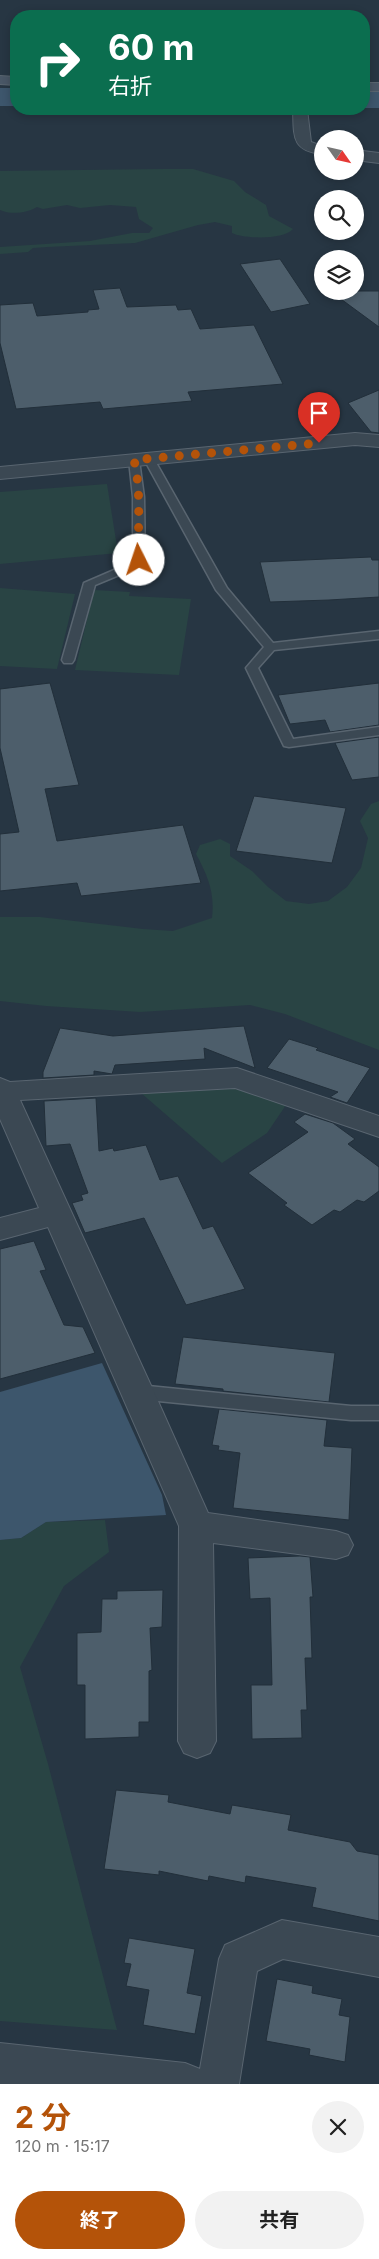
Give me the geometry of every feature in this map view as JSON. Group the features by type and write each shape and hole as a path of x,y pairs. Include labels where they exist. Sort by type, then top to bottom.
{"street":[{"path":"301,115 304,143 309,148 314,149"},
{"path":"364,156 379,158"},
{"path":"0,473 355,439 379,441"},
{"path":"198,1741 196,1526 138,1392 1,1091 237,1078 379,1127"},
{"path":"0,1229 57,1214"},
{"path":"196,1526 336,1545"},
{"path":"218,2084 239,1959 282,1938 379,1957"},
{"path":"0,2064 185,2084"}],"lane":[{"path":"142,460 222,590 270,647"},
{"path":"68,660 90,583 132,566 139,560 137,532 142,460"},
{"path":"379,635 270,647 252,668 289,743 379,731"},
{"path":"138,1392 351,1414 379,1413"}],"green space":[{"path":"193,169 234,181 245,192 266,205 269,216 293,229 288,233 273,237 254,237 232,233 232,226 215,222 135,243 33,248 28,252 0,254 0,247 90,241 132,233 149,233 153,228 139,219 136,207 110,205 80,208 67,205 43,209 37,207 19,213 0,210 0,171"},
{"path":"107,484 118,553 0,564 0,492"},
{"path":"0,588 75,594 57,669 0,666"},
{"path":"94,590 130,592 129,596 191,599 179,675 75,670"},
{"path":"379,801 379,1050 285,1014 250,1005 140,1012 0,1001 0,917 40,917 173,931 212,918 213,909 210,885 196,854 200,845 220,839 230,844 230,856 252,871 286,901 309,904 328,901 347,887 361,868 368,838 360,821 371,804"},
{"path":"230,1088 257,1094 286,1105 267,1133 222,1163 141,1093"},
{"path":"105,1520 109,1552 64,1586 20,1667 48,1764 117,2030 0,2021 0,1540 21,1538 46,1522"}],"water":[{"path":"102,1363 162,1495 166,1515 46,1522 21,1538 0,1540 0,1392"}],"building":[{"path":"280,259 310,304 271,312 240,264"},
{"path":"120,288 127,307 176,305 178,310 191,309 200,329 254,325 283,384 188,392 192,401 103,409 100,402 16,409 0,343 0,305 33,303 37,316 88,312 88,310 99,309 93,290"},
{"path":"364,291 379,291 379,327 342,300 364,300"},
{"path":"379,390 379,433 371,432 348,403"},
{"path":"371,557 372,560 379,560 379,597 329,600 270,602 260,562"},
{"path":"50,683 79,785 45,789 57,841 183,825 201,883 81,896 77,883 0,891 0,834 19,832 0,748 0,689"},
{"path":"379,683 379,725 330,732 325,720 290,724 278,695"},
{"path":"379,737 379,777 352,780 335,743"},
{"path":"254,796 346,808 332,863 236,851"},
{"path":"244,1026 255,1068 204,1048 205,1059 115,1065 112,1074 94,1071 94,1075 43,1078 43,1072 60,1028 113,1036"},
{"path":"289,1039 370,1068 347,1103 330,1097 338,1092 267,1068"},
{"path":"96,1098 99,1151 113,1148 114,1151 146,1145 160,1180 178,1176 203,1229 213,1226 245,1289 186,1305 144,1218 85,1233 72,1203 83,1200 81,1195 88,1193 70,1144 46,1146 44,1101"},
{"path":"305,1114 333,1123 355,1139 348,1144 379,1167 379,1191 364,1202 357,1200 340,1212 334,1210 312,1225 284,1205 287,1203 248,1173 308,1132 294,1122"},
{"path":"34,1241 46,1270 40,1271 64,1325 83,1327 95,1353 0,1379 0,1249"},
{"path":"183,1337 335,1353 329,1402 175,1384"},
{"path":"219,1409 327,1420 324,1446 352,1448 349,1520 233,1508 240,1453 218,1450 219,1446 212,1445"},
{"path":"310,1557 313,1597 310,1597 312,1658 305,1658 307,1710 301,1710 302,1738 252,1739 251,1685 272,1685 270,1598 250,1599 248,1558"},
{"path":"163,1590 162,1627 150,1628 152,1670 149,1671 149,1722 139,1722 139,1737 85,1739 85,1685 77,1685 77,1633 101,1632 102,1599 117,1599 117,1591"},
{"path":"116,1790 169,1795 168,1802 230,1814 232,1805 291,1815 288,1830 350,1842 357,1851 379,1855 379,1921 312,1907 316,1888 246,1876 245,1883 209,1876 208,1881 159,1871 159,1875 104,1869"},
{"path":"129,1938 195,1949 187,1993 202,1996 195,2034 143,2025 149,1990 126,1986 131,1964 124,1963"},
{"path":"277,1979 313,1986 312,1993 342,1999 339,2015 350,2017 345,2062 309,2055 310,2049 266,2041"}],"waterway":[{"path":"0,97 10,97"},
{"path":"370,99 379,99"}],"route":[{"path":"139,560 137,532 140,487 134,460 319,443"}]}
